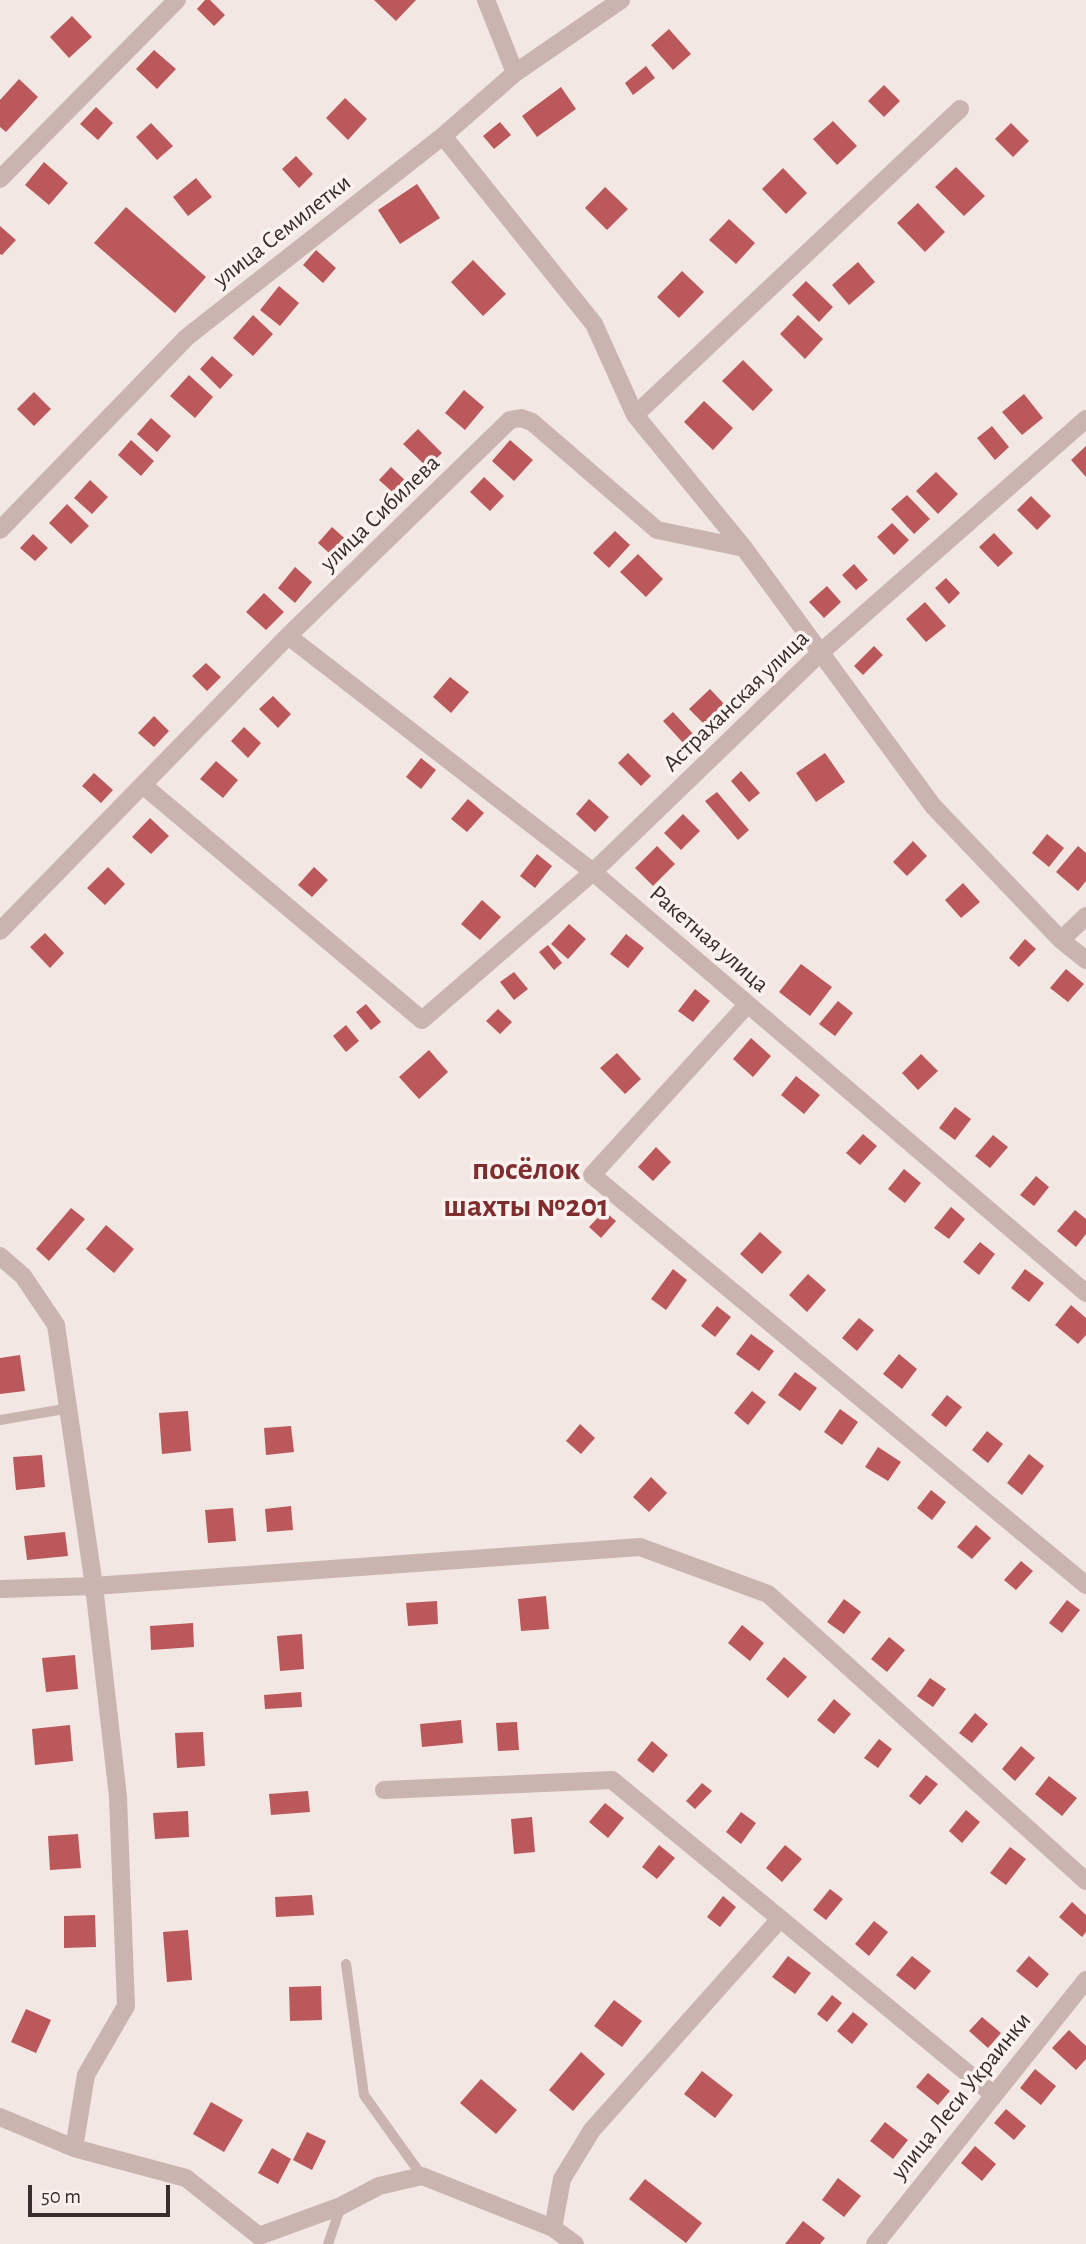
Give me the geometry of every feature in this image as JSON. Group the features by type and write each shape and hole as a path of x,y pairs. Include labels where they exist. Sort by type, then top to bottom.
{"street":[{"path":"0,179 177,0"},
{"path":"486,0 515,73"},
{"name":"улица Семилетки","path":"0,530 187,337 443,136 515,73 621,0"},
{"path":"635,415 960,109"},
{"path":"443,136 594,324 635,415 744,548 933,806 1061,940 1086,960"},
{"name":"улица Сибилева","path":"3,922 144,786 288,636 510,420 521,418 532,422 657,530 744,548"},
{"name":"Астраханская улица","path":"144,786 422,1020 593,872 820,653 1086,419"},
{"name":"Ракетная улица","path":"288,636 593,872 1086,1293"},
{"path":"1061,940 1086,916"},
{"path":"747,1004 592,1175 1086,1585"},
{"path":"0,1256 23,1276 56,1325 94,1586 118,1797 126,2006 86,2075 74,2148"},
{"path":"0,1589 94,1586 640,1547 768,1594 1086,1881"},
{"path":"384,1790 612,1780 994,2095"},
{"path":"553,2228 562,2179 592,2130 780,1919"},
{"name":"улица Леси Украинки","path":"874,2244 1086,1980"},
{"path":"0,2117 74,2148 186,2178 253,2240 341,2206 379,2186 422,2176 553,2228 575,2244"}],"lane":[{"path":"0,1420 70,1408"},
{"path":"346,1964 364,2095 422,2176"},
{"path":"328,2244 341,2206"}],"building":[{"path":"205,0 210,0 225,15 214,26 197,9"},
{"path":"374,0 416,0 396,21"},
{"path":"72,16 92,37 69,58 50,37"},
{"path":"669,29 691,54 673,70 651,45"},
{"path":"154,50 176,69 157,89 136,69"},
{"path":"646,66 655,78 633,95 625,83"},
{"path":"19,79 38,97 6,132 0,127 0,100"},
{"path":"884,85 900,101 884,117 868,101"},
{"path":"561,87 576,109 537,137 522,116"},
{"path":"345,98 367,119 348,140 326,118"},
{"path":"96,107 113,123 98,140 80,124"},
{"path":"833,121 857,146 837,165 813,139"},
{"path":"500,122 511,135 494,149 483,136"},
{"path":"151,123 173,146 157,160 136,137"},
{"path":"1011,123 1029,141 1013,157 995,139"},
{"path":"296,156 313,174 299,188 282,169"},
{"path":"44,162 68,183 49,205 25,185"},
{"path":"956,167 985,196 964,216 935,187"},
{"path":"783,168 807,193 786,214 762,189"},
{"path":"196,178 212,197 188,216 173,197"},
{"path":"417,184 440,218 400,244 378,210"},
{"path":"605,187 628,209 607,230 585,208"},
{"path":"918,203 945,232 925,252 897,223"},
{"path":"126,207 206,277 175,313 94,243"},
{"path":"729,219 755,243 736,264 709,240"},
{"path":"0,226 16,240 2,255 0,254"},
{"path":"316,250 336,268 323,283 303,265"},
{"path":"473,260 506,294 483,316 451,282"},
{"path":"858,262 875,282 849,305 832,285"},
{"path":"682,271 704,292 679,318 657,297"},
{"path":"806,281 833,307 819,322 792,295"},
{"path":"279,286 299,303 280,326 260,310"},
{"path":"253,315 273,334 253,356 233,338"},
{"path":"798,315 823,339 805,359 780,334"},
{"path":"212,356 233,375 220,389 200,369"},
{"path":"743,360 773,390 753,411 722,381"},
{"path":"189,375 213,397 195,418 170,396"},
{"path":"464,390 484,407 465,430 445,413"},
{"path":"34,392 51,409 34,426 17,409"},
{"path":"1024,394 1043,418 1022,435 1002,412"},
{"path":"704,401 733,428 713,450 684,422"},
{"path":"151,418 171,436 157,452 137,434"},
{"path":"992,426 1009,447 995,460 977,438"},
{"path":"418,429 442,453 427,467 403,444"},
{"path":"131,440 154,461 141,476 118,455"},
{"path":"510,440 533,460 514,481 492,461"},
{"path":"1086,446 1086,477 1071,460"},
{"path":"391,467 408,483 397,496 379,480"},
{"path":"936,472 958,494 938,514 916,491"},
{"path":"484,477 504,496 490,511 470,492"},
{"path":"90,480 108,497 92,514 74,498"},
{"path":"907,495 930,519 914,534 891,509"},
{"path":"1031,496 1051,516 1037,530 1017,510"},
{"path":"67,504 89,526 71,544 49,523"},
{"path":"892,523 909,540 894,555 877,537"},
{"path":"332,527 352,545 338,561 318,543"},
{"path":"615,531 630,545 609,568 593,553"},
{"path":"994,533 1013,553 998,567 979,547"},
{"path":"33,534 48,548 35,561 20,548"},
{"path":"638,554 663,579 646,597 620,572"},
{"path":"854,564 868,580 856,590 842,575"},
{"path":"295,567 312,582 295,603 278,588"},
{"path":"946,578 960,593 949,604 935,588"},
{"path":"827,586 841,602 824,618 809,602"},
{"path":"264,593 284,612 266,630 246,612"},
{"path":"925,602 946,626 926,642 906,619"},
{"path":"874,646 883,655 863,675 854,666"},
{"path":"206,663 221,677 207,691 192,676"},
{"path":"450,677 469,692 451,713 433,697"},
{"path":"710,689 727,707 706,726 689,709"},
{"path":"273,696 291,714 278,728 259,709"},
{"path":"673,712 696,737 686,746 663,721"},
{"path":"154,716 169,731 154,747 138,733"},
{"path":"244,727 261,743 248,758 231,741"},
{"path":"628,753 651,776 641,786 618,763"},
{"path":"825,753 845,782 816,802 796,773"},
{"path":"421,758 436,770 421,789 406,777"},
{"path":"216,761 238,780 223,798 200,779"},
{"path":"741,771 760,793 749,802 731,781"},
{"path":"94,773 113,790 101,803 82,786"},
{"path":"717,792 749,830 738,840 705,801"},
{"path":"468,799 484,813 467,832 451,819"},
{"path":"589,799 609,817 595,832 576,814"},
{"path":"683,814 700,831 681,850 664,833"},
{"path":"150,818 169,836 151,854 132,837"},
{"path":"1047,834 1064,848 1049,867 1032,853"},
{"path":"913,841 927,856 907,876 893,862"},
{"path":"657,846 675,864 653,886 635,868"},
{"path":"1078,846 1086,853 1086,881 1078,891 1056,872"},
{"path":"537,854 552,866 535,888 520,876"},
{"path":"108,867 125,884 105,905 87,888"},
{"path":"314,867 328,880 312,897 298,885"},
{"path":"963,883 980,902 961,918 945,900"},
{"path":"482,900 501,917 480,940 461,924"},
{"path":"569,924 586,939 568,959 551,944"},
{"path":"45,933 64,953 50,968 30,947"},
{"path":"626,934 644,948 628,968 610,954"},
{"path":"1025,939 1036,949 1019,967 1009,958"},
{"path":"548,945 562,963 554,970 539,952"},
{"path":"801,964 832,987 810,1016 779,992"},
{"path":"1066,969 1084,984 1068,1002 1050,988"},
{"path":"514,972 528,989 514,1000 500,982"},
{"path":"695,989 710,1001 693,1022 678,1011"},
{"path":"838,1001 853,1013 835,1036 819,1024"},
{"path":"366,1004 381,1022 371,1030 356,1012"},
{"path":"498,1009 512,1022 500,1034 486,1021"},
{"path":"346,1025 359,1041 346,1052 333,1036"},
{"path":"751,1038 771,1056 753,1077 733,1059"},
{"path":"429,1050 448,1072 419,1099 399,1077"},
{"path":"617,1053 641,1079 625,1094 600,1068"},
{"path":"921,1054 938,1071 918,1090 902,1073"},
{"path":"796,1076 820,1095 804,1114 781,1095"},
{"path":"955,1107 971,1119 955,1140 939,1128"},
{"path":"863,1134 877,1146 860,1165 846,1153"},
{"path":"993,1135 1008,1147 990,1168 975,1156"},
{"path":"656,1147 671,1162 653,1181 638,1167"},
{"path":"904,1169 921,1183 905,1203 888,1189"},
{"path":"1036,1176 1049,1187 1034,1206 1020,1195"},
{"path":"951,1207 965,1219 949,1239 934,1228"},
{"path":"71,1208 85,1219 49,1261 36,1249"},
{"path":"1075,1210 1086,1219 1086,1234 1076,1247 1057,1231"},
{"path":"604,1211 616,1221 601,1238 589,1227"},
{"path":"106,1225 134,1249 114,1273 86,1249"},
{"path":"760,1232 782,1252 762,1274 740,1254"},
{"path":"980,1242 995,1254 979,1275 963,1262"},
{"path":"673,1269 687,1280 666,1310 651,1299"},
{"path":"1025,1269 1044,1283 1029,1302 1011,1288"},
{"path":"808,1274 826,1290 807,1312 789,1295"},
{"path":"1071,1305 1086,1318 1086,1335 1078,1344 1055,1325"},
{"path":"717,1306 731,1317 715,1337 701,1326"},
{"path":"859,1318 874,1330 857,1351 842,1338"},
{"path":"751,1334 774,1351 759,1371 736,1354"},
{"path":"899,1354 917,1369 902,1389 883,1374"},
{"path":"20,1355 25,1391 0,1394 0,1358"},
{"path":"795,1372 817,1388 800,1411 778,1395"},
{"path":"752,1391 766,1402 748,1425 734,1413"},
{"path":"947,1395 962,1407 946,1427 931,1415"},
{"path":"840,1409 858,1422 842,1445 824,1432"},
{"path":"188,1411 191,1451 162,1454 159,1413"},
{"path":"580,1424 595,1438 581,1454 566,1441"},
{"path":"291,1426 294,1452 266,1455 264,1428"},
{"path":"987,1431 1003,1444 988,1463 972,1450"},
{"path":"878,1447 901,1462 888,1481 865,1467"},
{"path":"1029,1454 1044,1466 1022,1495 1007,1483"},
{"path":"42,1455 45,1487 16,1490 13,1457"},
{"path":"651,1477 667,1493 649,1512 633,1497"},
{"path":"931,1490 946,1502 932,1520 917,1508"},
{"path":"291,1506 293,1530 267,1532 265,1509"},
{"path":"233,1508 236,1541 208,1543 205,1510"},
{"path":"976,1525 991,1538 972,1559 957,1547"},
{"path":"65,1532 68,1556 27,1560 24,1536"},
{"path":"1021,1561 1033,1571 1016,1590 1004,1580"},
{"path":"546,1596 549,1629 521,1631 518,1599"},
{"path":"844,1599 861,1612 844,1634 827,1622"},
{"path":"1067,1600 1080,1610 1062,1633 1049,1623"},
{"path":"437,1601 438,1624 408,1626 406,1603"},
{"path":"193,1623 194,1647 151,1650 150,1626"},
{"path":"742,1625 764,1643 750,1661 728,1643"},
{"path":"302,1634 304,1669 280,1671 277,1636"},
{"path":"889,1637 905,1650 887,1672 871,1659"},
{"path":"75,1655 78,1689 46,1692 42,1658"},
{"path":"784,1657 807,1677 788,1698 766,1679"},
{"path":"930,1678 946,1689 933,1707 917,1696"},
{"path":"301,1692 302,1707 265,1709 264,1695"},
{"path":"834,1699 851,1714 834,1734 817,1720"},
{"path":"975,1713 988,1724 972,1743 959,1733"},
{"path":"461,1720 463,1743 422,1747 420,1724"},
{"path":"517,1722 519,1750 498,1751 496,1723"},
{"path":"70,1725 73,1761 35,1765 32,1729"},
{"path":"203,1732 205,1766 177,1768 175,1733"},
{"path":"879,1739 892,1749 878,1768 864,1758"},
{"path":"652,1741 668,1755 653,1773 637,1760"},
{"path":"1021,1746 1035,1758 1015,1781 1002,1769"},
{"path":"926,1775 938,1784 920,1805 909,1796"},
{"path":"1049,1776 1077,1798 1062,1816 1035,1794"},
{"path":"702,1783 712,1791 695,1809 686,1801"},
{"path":"308,1791 310,1812 271,1815 269,1794"},
{"path":"605,1803 624,1818 608,1838 589,1822"},
{"path":"966,1810 980,1822 962,1843 949,1831"},
{"path":"188,1811 189,1837 155,1839 153,1813"},
{"path":"741,1812 756,1823 741,1844 726,1832"},
{"path":"532,1817 535,1852 514,1854 511,1819"},
{"path":"78,1834 81,1868 50,1870 48,1836"},
{"path":"659,1845 675,1858 657,1879 642,1867"},
{"path":"785,1845 802,1859 782,1882 766,1868"},
{"path":"1010,1847 1026,1859 1006,1885 990,1873"},
{"path":"830,1889 843,1899 826,1920 813,1910"},
{"path":"312,1895 314,1915 276,1917 275,1897"},
{"path":"723,1896 736,1907 720,1927 707,1917"},
{"path":"1072,1902 1086,1915 1086,1932 1082,1937 1059,1917"},
{"path":"95,1915 96,1947 64,1948 64,1916"},
{"path":"874,1921 888,1932 869,1956 855,1944"},
{"path":"188,1930 192,1980 167,1982 163,1932"},
{"path":"788,1956 811,1973 795,1994 772,1977"},
{"path":"912,1956 931,1971 915,1990 896,1975"},
{"path":"1029,1956 1049,1974 1037,1988 1016,1971"},
{"path":"321,1986 322,2020 290,2021 289,1987"},
{"path":"832,1995 842,2003 827,2022 817,2014"},
{"path":"614,2000 642,2021 622,2047 594,2026"},
{"path":"26,2009 51,2020 36,2053 11,2042"},
{"path":"853,2012 868,2024 852,2044 837,2031"},
{"path":"982,2017 1001,2033 988,2048 969,2031"},
{"path":"1069,2030 1086,2046 1086,2059 1076,2070 1052,2048"},
{"path":"581,2052 605,2074 573,2111 549,2090"},
{"path":"1035,2069 1056,2086 1041,2105 1020,2088"},
{"path":"702,2071 733,2095 715,2118 684,2094"},
{"path":"928,2073 950,2091 938,2105 916,2087"},
{"path":"481,2079 517,2110 496,2134 460,2103"},
{"path":"211,2102 243,2120 224,2152 193,2134"},
{"path":"1006,2109 1026,2126 1014,2140 994,2123"},
{"path":"885,2122 908,2140 893,2159 870,2141"},
{"path":"307,2132 326,2141 312,2170 293,2160"},
{"path":"975,2146 996,2164 982,2181 961,2163"},
{"path":"272,2148 291,2159 278,2184 258,2173"},
{"path":"838,2178 861,2196 844,2217 822,2200"},
{"path":"645,2179 702,2223 686,2243 629,2199"},
{"path":"803,2221 825,2238 820,2244 785,2244"}],"district":[{"name":"посёлок шахты №201","path":"526,1188"}]}
